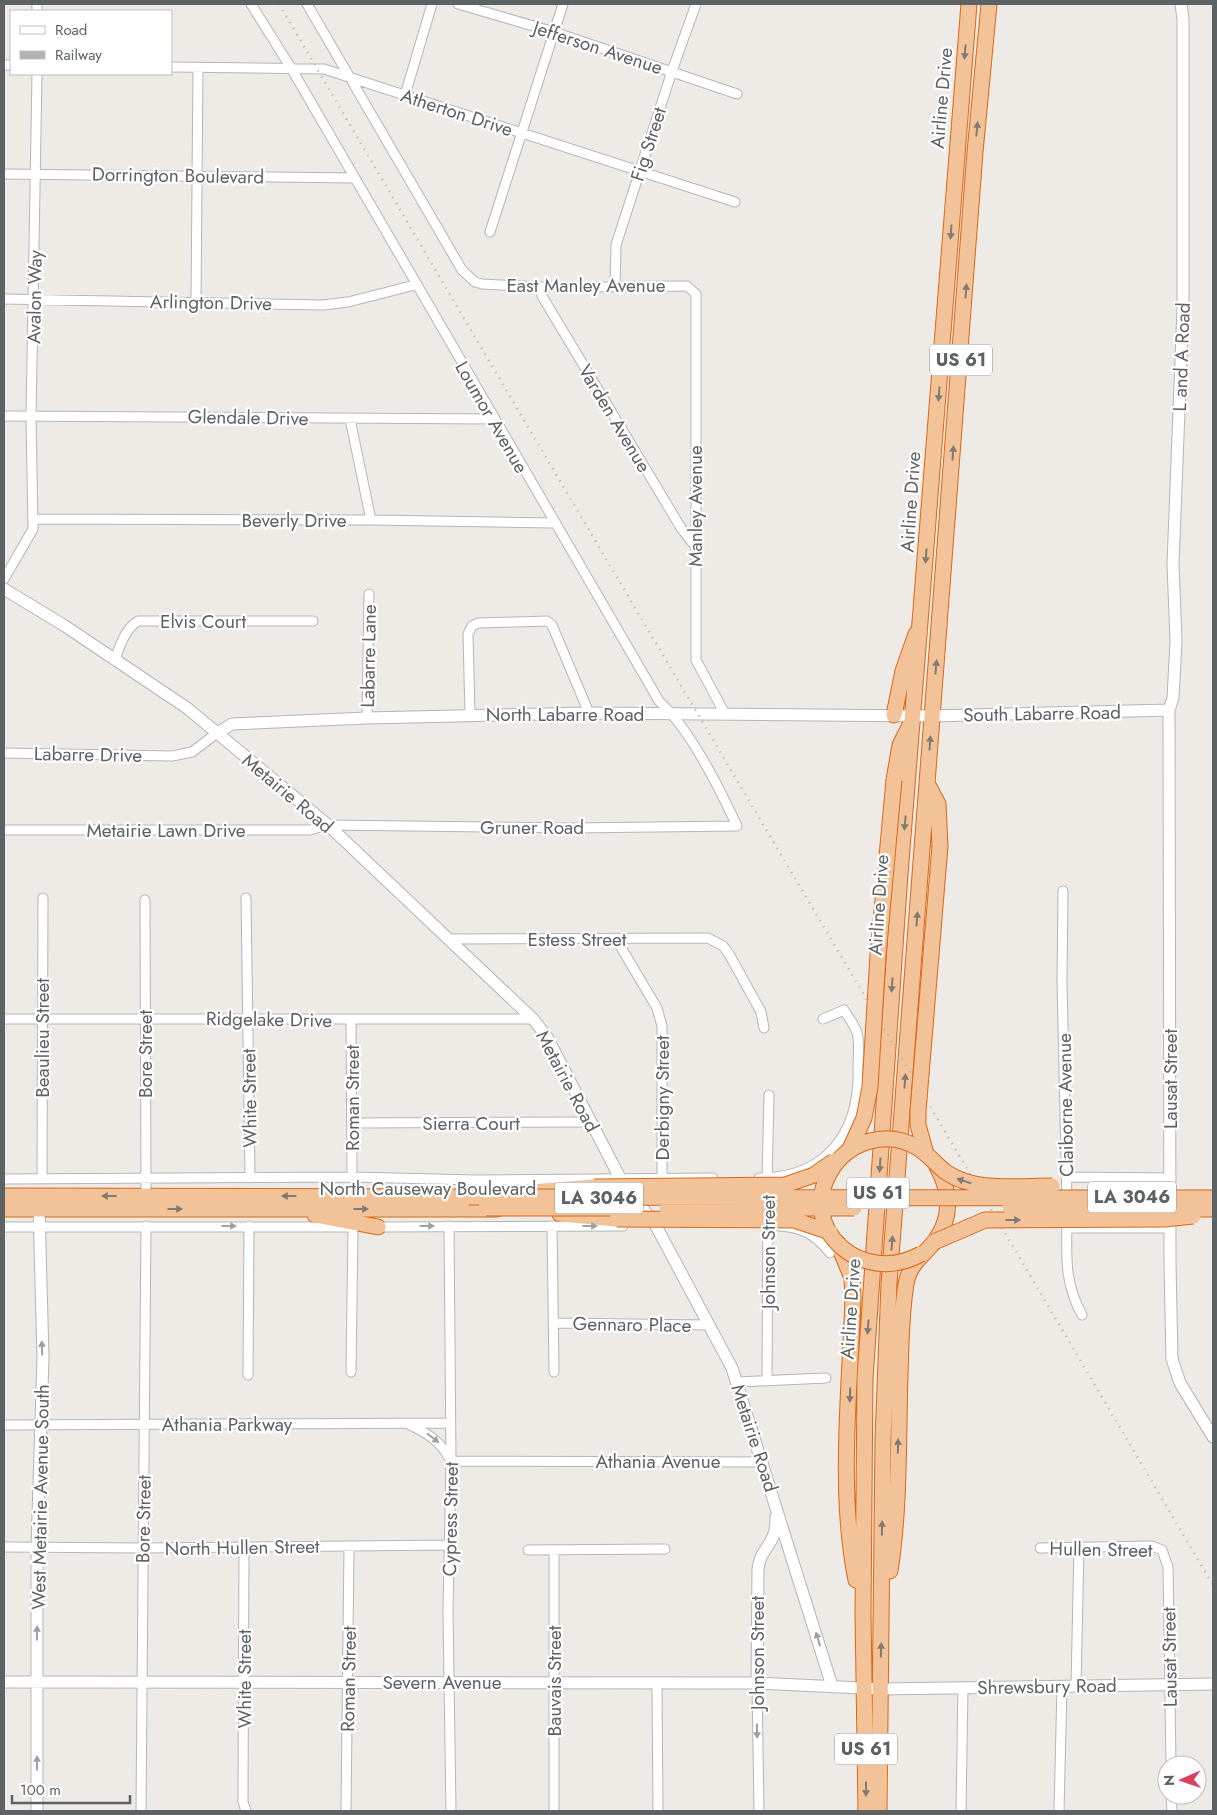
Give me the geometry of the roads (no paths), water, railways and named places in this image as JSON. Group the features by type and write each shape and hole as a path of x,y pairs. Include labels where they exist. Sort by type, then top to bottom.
{"highway":[{"name":"Airline Drive","path":"880,1811 873,1688 863,1613 865,1378 900,884 922,624 952,206 969,4"},
{"name":"Airline Drive","path":"866,1811 873,1688 881,1612 883,1439 890,1283 932,716 989,4"},
{"path":"952,206 972,207"},
{"path":"933,471 941,472 945,481 948,528"},
{"path":"894,715 903,670 913,640 922,624"},
{"path":"863,1613 852,1558 847,1480 852,1278 833,1243 823,1210 824,1187 831,1170 846,1153 864,1118 869,1096 878,956 894,780 900,745 914,715"},
{"path":"926,1154 918,1125 918,1111 940,846 938,804 928,784"},
{"path":"486,1202 594,1187 785,1185 814,1175 846,1153 867,1142 884,1139 911,1144 926,1154 937,1167 946,1185 948,1205 946,1218 934,1242"},
{"path":"937,1167 965,1182 990,1186 1170,1187 1213,1193"},
{"name":"North Causeway Boulevard","path":"11,1196 294,1209 469,1202"},
{"name":"North Causeway Boulevard","path":"486,1202 1050,1196 1213,1198"},
{"name":"North Causeway Boulevard","path":"4,1209 39,1209 146,1202 486,1202 1213,1208"},
{"path":"486,1202 617,1219 794,1220 856,1258 878,1265 900,1264 921,1254"},
{"path":"294,1209 321,1217 378,1227"},
{"path":"881,1612 890,1570 897,1495 901,1337 906,1282 912,1265 921,1254 934,1242 985,1220 1165,1220 1213,1214"}],"street":[{"name":"Loumor Avenue","path":"251,4 659,701 673,714 723,796 737,826"},
{"path":"307,4 352,80"},
{"path":"405,95 432,4"},
{"name":"Jefferson Avenue","path":"458,4 554,32 738,94"},
{"path":"490,232 563,4"},
{"name":"Fig Street","path":"616,287 616,245 672,71 696,4"},
{"name":"L and A Road","path":"1169,710 1173,698 1176,641 1174,564 1183,308 1183,19 1181,4"},
{"name":"Atherton Drive","path":"172,67 324,69 352,80 405,95 735,202"},
{"path":"196,302 198,68"},
{"name":"Avalon Way","path":"4,579 32,531 33,519 32,417 37,75"},
{"name":"East Manley Avenue","path":"352,80 462,270 475,282 540,288 687,286 694,292"},
{"name":"Dorrington Boulevard","path":"4,174 353,178"},
{"name":"Arlington Drive","path":"4,299 335,304 415,285"},
{"name":"Varden Avenue","path":"540,288 542,296 681,528 695,546"},
{"name":"Manley Avenue","path":"694,292 697,310 696,660 725,714"},
{"name":"Glendale Drive","path":"4,416 493,419"},
{"path":"350,419 370,520"},
{"name":"Beverly Drive","path":"33,519 370,520 554,523"},
{"name":"Metairie Road","path":"4,589 115,658 187,708 328,825 534,1019 547,1037 620,1178 656,1226 737,1382 832,1686"},
{"name":"Labarre Lane","path":"367,718 369,594"},
{"name":"Elvis Court","path":"115,658 133,624 138,622 313,621"},
{"path":"470,715 468,634 472,626 478,623 527,621 546,621 552,625 589,713"},
{"name":"South Labarre Road","path":"914,715 1169,710"},
{"name":"Lausat Street","path":"1169,710 1172,1359 1180,1383 1213,1437"},
{"name":"North Labarre Road","path":"217,733 232,724 470,715 589,713 914,715"},
{"name":"Labarre Drive","path":"4,753 172,756 192,752 217,733"},
{"name":"Gruner Road","path":"328,825 572,828 737,826"},
{"name":"Metairie Lawn Drive","path":"4,830 310,830 328,825"},
{"name":"Claiborne Avenue","path":"1063,891 1062,982 1066,1256 1072,1295 1082,1315"},
{"name":"Beaulieu Street","path":"42,1178 43,898"},
{"name":"White Street","path":"246,898 250,1178"},
{"name":"Bore Street","path":"145,900 146,1202"},
{"name":"Estess Street","path":"447,939 708,938 723,946 729,954 761,1012 764,1028"},
{"name":"Derbigny Street","path":"616,939 657,1008 662,1026 664,1056 662,1178"},
{"name":"North Causeway Boulevard","path":"4,1178 352,1176 477,1180 767,1178 803,1170 828,1155 841,1140 856,1110 859,1085 858,1033 844,1010 823,1018"},
{"name":"Ridgelake Drive","path":"4,1019 534,1019"},
{"name":"Roman Street","path":"351,1020 352,1176"},
{"name":"Johnson Street","path":"767,1379 767,1178 770,1095"},
{"name":"Sierra Court","path":"352,1123 591,1122"},
{"path":"1066,1177 1170,1178"},
{"path":"11,1196 30,1198 39,1209"},
{"name":"West Metairie Avenue South","path":"37,1811 36,1682 43,1357 39,1209"},
{"name":"Bore Street","path":"141,1811 146,1226"},
{"path":"248,1375 249,1226"},
{"name":"Cypress Street","path":"449,1226 451,1461 448,1611 451,1811"},
{"path":"552,1226 554,1372"},
{"name":"North Causeway Boulevard","path":"4,1227 768,1226 802,1230 833,1243"},
{"path":"351,1372 352,1227"},
{"path":"1067,1228 1170,1228"},
{"name":"Gennaro Place","path":"554,1323 709,1325"},
{"path":"737,1382 767,1379 826,1378"},
{"name":"Athania Parkway","path":"4,1425 450,1423"},
{"path":"408,1424 430,1434 443,1446 451,1461"},
{"name":"Athania Avenue","path":"451,1461 763,1462"},
{"name":"Johnson Street","path":"758,1811 758,1562 776,1531 775,1500"},
{"name":"North Hullen Street","path":"4,1547 142,1548 450,1545"},
{"name":"White Street","path":"244,1546 243,1802 246,1811"},
{"name":"Roman Street","path":"346,1811 349,1546"},
{"path":"768,1547 778,1546 791,1553"},
{"name":"Hullen Street","path":"1040,1548 1152,1546 1162,1550"},
{"path":"1076,1685 1079,1548"},
{"path":"528,1550 665,1549"},
{"name":"Bauvais Street","path":"554,1550 554,1811"},
{"name":"Lausat Street","path":"1162,1550 1168,1567 1171,1755"},
{"name":"Severn Avenue","path":"4,1682 757,1683 873,1688"},
{"path":"657,1683 658,1811"},
{"name":"Shrewsbury Road","path":"873,1688 1213,1684"},
{"path":"1059,1811 1062,1686"},
{"path":"961,1811 963,1688"}],"railway":[{"path":"279,4 1213,1585"}]}
